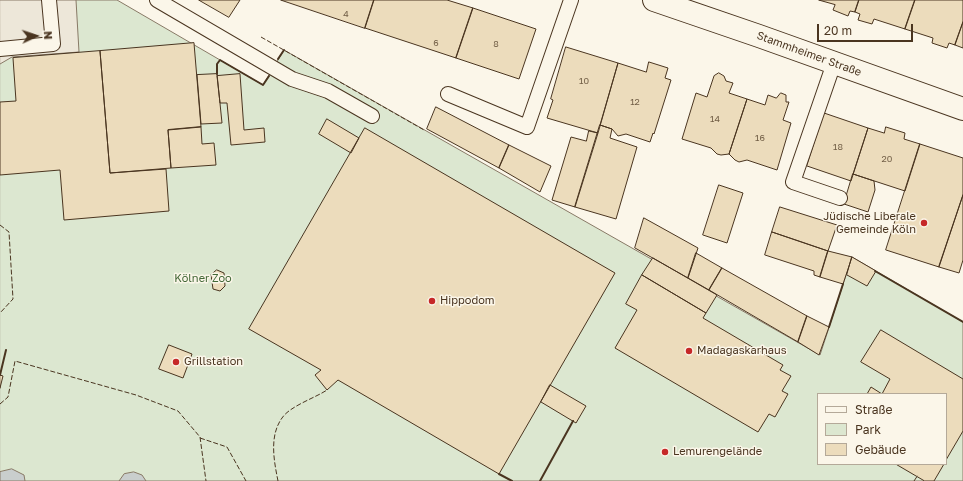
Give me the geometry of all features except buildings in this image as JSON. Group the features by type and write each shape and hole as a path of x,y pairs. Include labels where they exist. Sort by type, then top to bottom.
{"street":[{"name":"Stammheimer Straße","path":"654,0 963,110"}],"lane":[{"path":"0,49 53,44 49,0"},
{"path":"157,0 292,79 328,91 372,116"},
{"path":"448,94 527,127 571,0"},
{"path":"834,63 793,182 840,198"}],"green space":[{"name":"Kölner Zoo","path":"0,0 117,0 263,85 284,50 820,355 852,257 963,322 963,481 0,481"}],"shaded area":[{"path":"0,0 76,0 79,52 12,57 0,64"},
{"path":"12,469 24,475 25,481 0,481 0,472"},
{"path":"134,472 142,475 146,481 119,481 124,474"}],"fence":[{"path":"261,37 424,130"},
{"path":"0,225 9,232 13,299 0,313"},
{"path":"0,404 8,397 15,361 136,395 178,411 200,437 206,481"},
{"path":"278,481 274,449 275,433 278,425 282,418 291,410 327,390"},
{"path":"200,438 227,447 246,481"},
{"path":"914,481 918,475"}],"wall":[{"path":"278,59 284,50"},
{"path":"217,74 217,64 220,60 263,85 269,76"},
{"path":"875,271 963,322"},
{"path":"829,327 843,284"},
{"path":"0,375 6,350"},
{"path":"540,481 573,421"},
{"path":"499,474 512,481"}],"place":[{"name":"Jüdische Liberale Gemeinde Köln","path":"924,223"},
{"name":"Hippodom","path":"432,301"},
{"name":"Madagaskarhaus","path":"689,351"},
{"name":"Grillstation","path":"176,362"},
{"name":"Lemurengelände","path":"665,452"}]}
